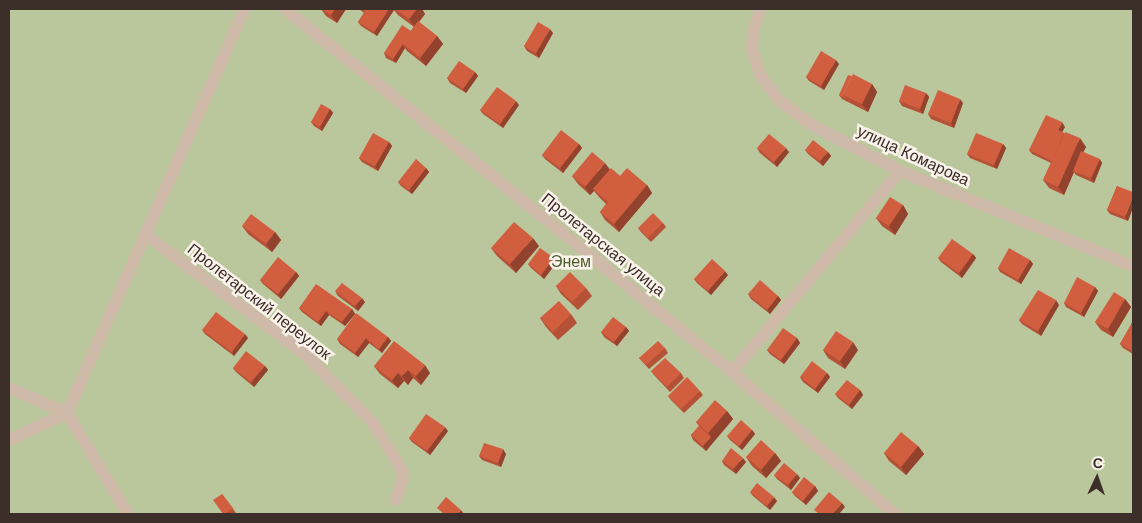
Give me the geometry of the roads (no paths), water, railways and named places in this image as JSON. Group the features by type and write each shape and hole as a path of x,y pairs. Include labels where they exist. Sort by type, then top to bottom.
{"street":[{"path":"9,440 67,413 244,9"},
{"name":"Пролетарская улица","path":"285,9 582,248 732,372 895,514"},
{"name":"улица Комарова","path":"760,9 753,33 752,50 760,75 778,99 810,124 900,171 1133,266"},
{"path":"732,372 900,171"},
{"name":"Пролетарский переулок","path":"145,234 306,355 373,424 402,470 403,478 396,500"},
{"path":"9,388 67,413 128,514"}],"park label":[{"name":"Энем","path":"571,262"}]}
